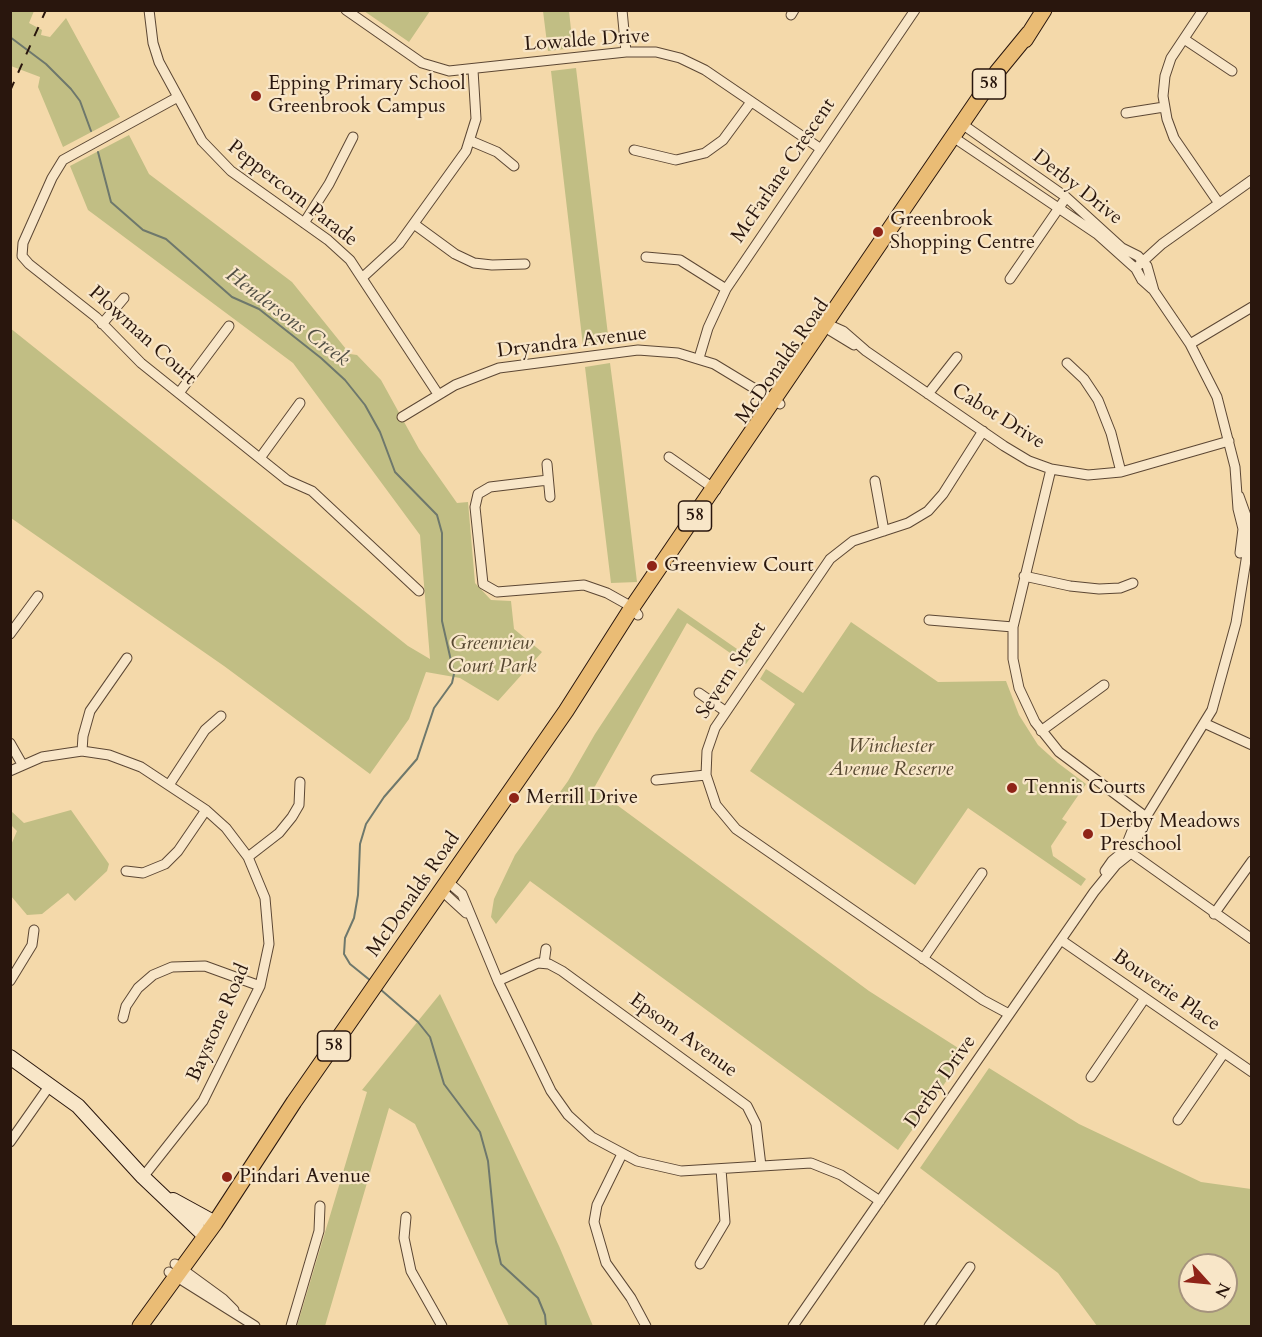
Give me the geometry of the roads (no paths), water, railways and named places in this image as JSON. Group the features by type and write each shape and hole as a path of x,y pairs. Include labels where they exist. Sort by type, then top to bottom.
{"main road":[{"path":"1012,54 1034,10"},
{"name":"McDonalds Road","path":"131,1326 207,1227 445,886 1044,10"},
{"name":"McDonalds Road","path":"961,133 1012,54 1029,33"},
{"name":"McDonalds Road","path":"140,1326 176,1270"}],"street":[{"name":"Peppercorn Parade","path":"149,10 156,53 176,98 202,141 220,161 340,251 363,277 438,394"},
{"name":"Lowalde Drive","path":"346,10 422,63 449,71 626,52 656,52 680,58 705,70 821,149"},
{"path":"622,10 626,52"},
{"name":"McFarlane Crescent","path":"699,358 708,328 726,289 915,10"},
{"path":"1203,10 1172,58 1165,76 1164,107 1174,138 1222,200"},
{"path":"1184,39 1232,71"},
{"path":"363,277 392,253 471,141 477,109 472,70"},
{"name":"Plowman Court","path":"176,98 63,160 52,178 23,243 21,253 26,262 102,324 126,351 294,485 312,491 419,591"},
{"path":"634,150 676,160 705,153 723,140 751,102"},
{"path":"1125,113 1164,107"},
{"name":"Derby Drive","path":"800,1326 817,1292 1094,892 1128,854 1148,814 1204,723 1223,675 1236,623 1249,529 1238,509 1239,496 1229,444 1206,378 1190,344 1154,291 1141,264 1066,197 961,133"},
{"name":"Derby Drive","path":"961,133 1141,264"},
{"path":"304,223 329,184 353,137"},
{"path":"471,141 497,152 514,166"},
{"path":"1141,264 1251,180"},
{"path":"1010,279 1066,197"},
{"path":"414,224 455,254 474,262 492,265 525,264"},
{"path":"646,257 680,260 726,289"},
{"path":"102,324 124,298"},
{"path":"1190,344 1251,307"},
{"path":"178,393 229,326"},
{"name":"Cabot Drive","path":"830,326 1018,455 1054,470 1088,475 1121,472 1229,444"},
{"name":"Dryandra Avenue","path":"402,417 438,394 483,373 535,362 638,351 666,351 699,358 737,376 777,402"},
{"path":"928,394 957,357"},
{"path":"1067,363 1084,379 1101,407 1111,433 1121,472"},
{"path":"260,458 300,403"},
{"name":"Severn Street","path":"985,433 944,494 928,511 908,524 853,541 830,560 725,711 709,743 706,775 716,805 736,829 1008,1017"},
{"path":"669,457 717,490"},
{"path":"547,464 550,497"},
{"path":"1054,470 1024,576 1013,627 1013,658 1019,688 1041,731 1068,759 1148,814"},
{"path":"548,480 490,487 478,494 475,507 483,584 497,592 584,585 607,593 633,612"},
{"path":"875,481 884,531"},
{"path":"1024,576 1070,586 1099,589 1120,588 1133,583"},
{"path":"10,634 38,596"},
{"path":"929,620 1013,627"},
{"path":"82,751 83,736 90,711 127,658"},
{"path":"1041,731 1104,685"},
{"path":"699,693 725,711"},
{"path":"169,785 205,730 222,716"},
{"path":"1204,723 1251,745"},
{"path":"10,743 22,764"},
{"name":"Baystone Road","path":"10,771 22,764 53,754 82,751 121,758 169,785 206,810 226,828 248,857 265,898 270,927 268,957 260,986 203,1101 143,1177"},
{"path":"656,780 706,775"},
{"path":"248,857 279,833 292,818 299,804 300,782"},
{"path":"126,871 143,873 165,864 178,850 206,810"},
{"path":"1128,854 1251,939"},
{"path":"1214,914 1251,861"},
{"path":"923,959 982,873"},
{"path":"445,886 462,894 469,917 542,1074 560,1104 592,1137 622,1155 668,1169 696,1171 801,1162 820,1165 841,1175 880,1201"},
{"path":"10,981 32,945 34,930"},
{"name":"Bouverie Place","path":"1061,940 1251,1072"},
{"path":"498,981 530,965 544,963 546,950"},
{"name":"Epsom Avenue","path":"544,963 562,971 747,1106 756,1124 761,1166"},
{"path":"123,1018 126,1006 138,988 153,975 172,967 205,966 260,986"},
{"path":"1091,1077 1145,998"},
{"path":"1178,1120 1224,1053"},
{"path":"10,1057 50,1085 90,1118 158,1191 207,1227"},
{"path":"10,1142 50,1085"},
{"path":"622,1155 597,1205 594,1222 606,1263 631,1298 645,1326"},
{"path":"700,1264 725,1222 721,1169"},
{"path":"291,1326 319,1231 320,1206"},
{"path":"406,1217 404,1238 411,1270 442,1326"},
{"path":"929,1326 970,1267"},
{"path":"176,1270 223,1299 237,1314 255,1326"}],"waterway":[{"name":"Hendersons Creek","path":"10,37 46,64 71,89 80,101 91,131"},
{"name":"Hendersons Creek","path":"98,152 111,202 143,230 166,239 232,297 259,309 345,380 365,405 380,432 395,472 437,515 442,533 442,621 454,674 452,683 434,708 417,759 384,797 366,824 360,844 358,895 354,918 345,938 344,954 350,964 371,981"},
{"name":"Hendersons Creek","path":"380,989 418,1022 430,1037 444,1084 480,1132 488,1161 496,1242 501,1264 538,1298 545,1315 546,1326"}],"railway":[{"path":"10,91 46,10"}],"place":[{"name":"Epping Primary School Greenbrook Campus","path":"256,96"},
{"name":"Greenbrook Shopping Centre","path":"878,232"},
{"name":"Greenview Court","path":"652,566"},
{"name":"Tennis Courts","path":"1012,788"},
{"name":"Merrill Drive","path":"514,798"},
{"name":"Derby Meadows Preschool","path":"1088,834"},
{"name":"Pindari Avenue","path":"227,1177"}],"park label":[{"name":"Greenview Court Park","path":"492,656"},
{"name":"Winchester Avenue Reserve","path":"891,758"}]}
